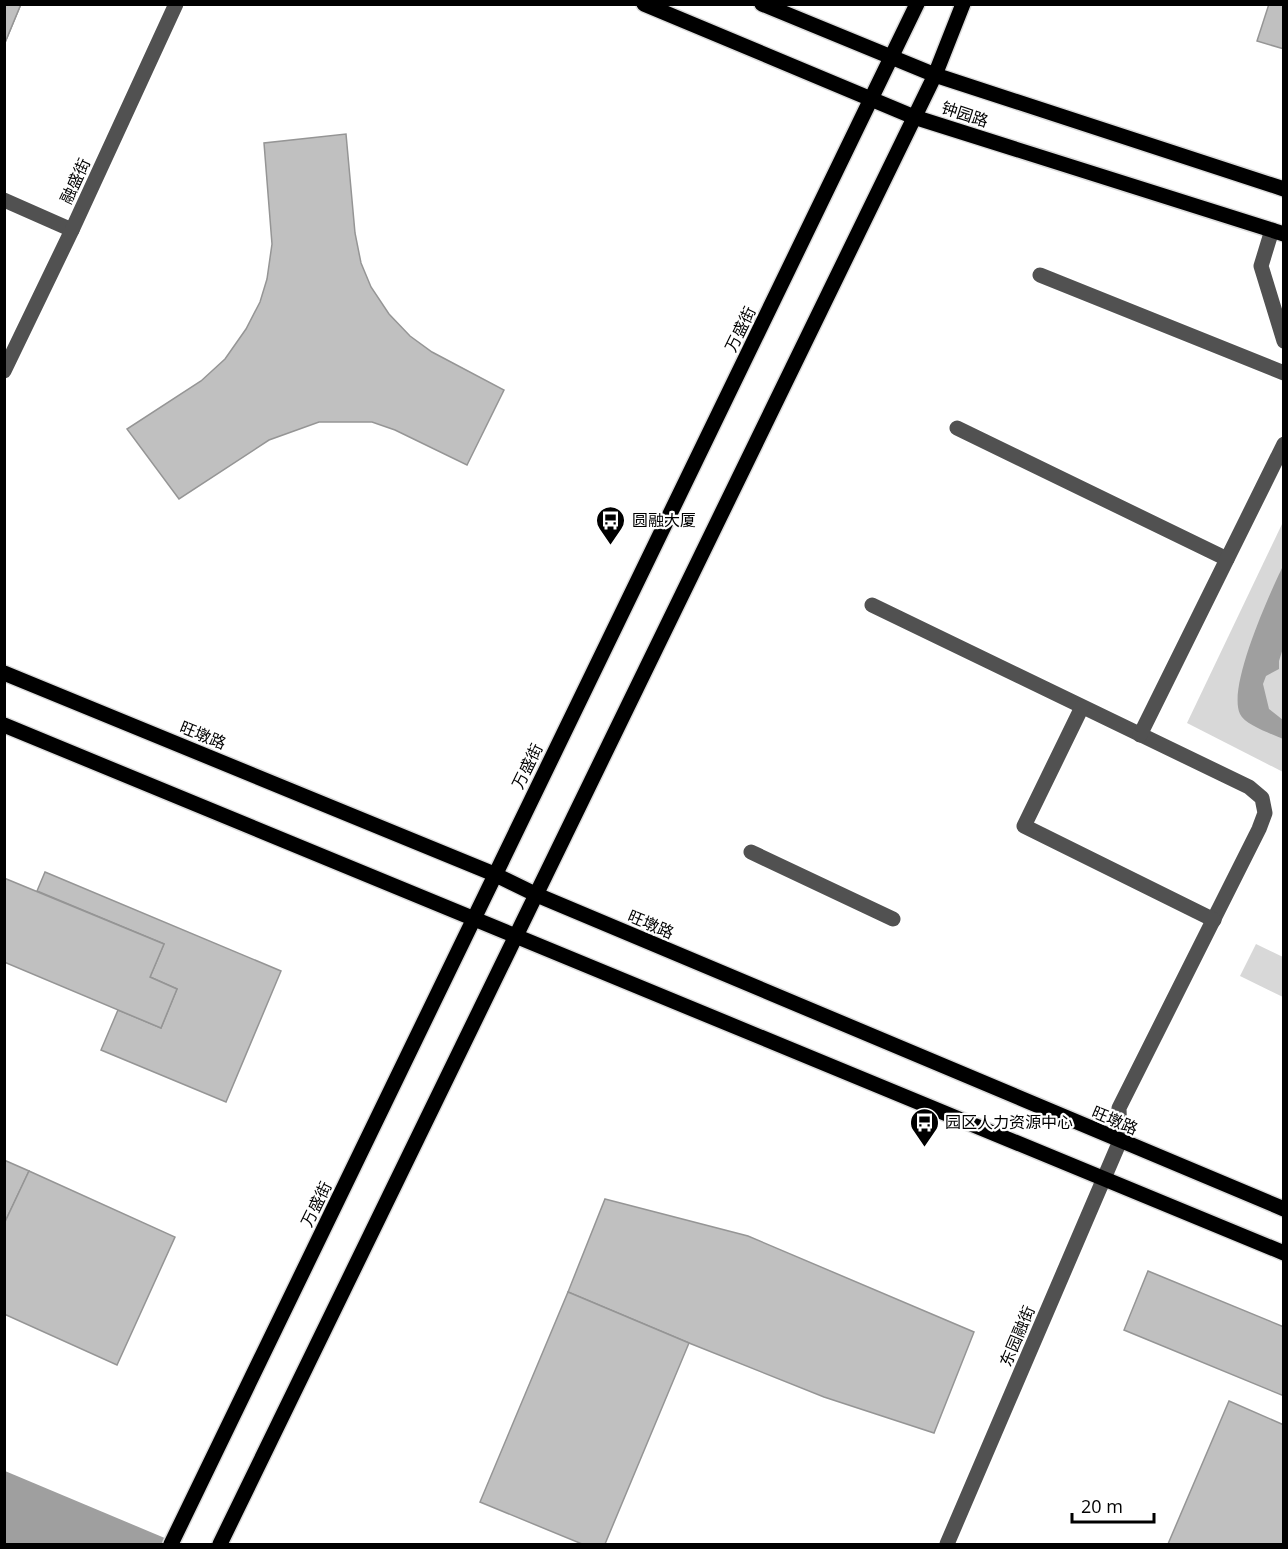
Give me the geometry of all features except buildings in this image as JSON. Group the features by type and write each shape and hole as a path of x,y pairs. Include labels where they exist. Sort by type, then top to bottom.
{"main road":[{"name":"钟园路","path":"644,4 914,117 1278,232"},
{"name":"钟园路","path":"762,4 935,75 1284,189"},
{"name":"万盛街","path":"173,1540 917,4"},
{"path":"220,1545 935,75 963,4"},
{"name":"旺墩路","path":"4,673 494,874 537,895 1284,1209"},
{"path":"4,725 1284,1253"}],"street":[{"name":"融盛街","path":"4,371 176,4"},
{"path":"4,200 72,230"},
{"path":"1278,232 1261,266 1284,341"},
{"path":"1040,275 1284,373"},
{"path":"957,428 1227,559"},
{"path":"1140,735 1284,444"},
{"path":"872,605 1249,787 1262,798 1265,813 1259,829 1119,1108 1120,1141"},
{"path":"1082,707 1024,826 1214,920"},
{"path":"751,852 893,920"},
{"name":"东园融街","path":"947,1545 1120,1141"}],"shaded area":[{"path":"1283,522 1283,772 1187,723"},
{"path":"1283,566 1283,648 1279,669 1266,676 1263,684 1269,709 1283,720 1283,739 1247,722 1240,714 1238,701 1244,662"},
{"path":"1256,944 1283,957 1283,997 1240,976"},
{"path":"5,1471 179,1544 5,1544"}],"place":[{"name":"圆融大厦","path":"611,546"},
{"name":"园区人力资源中心","path":"924,1148"}]}
